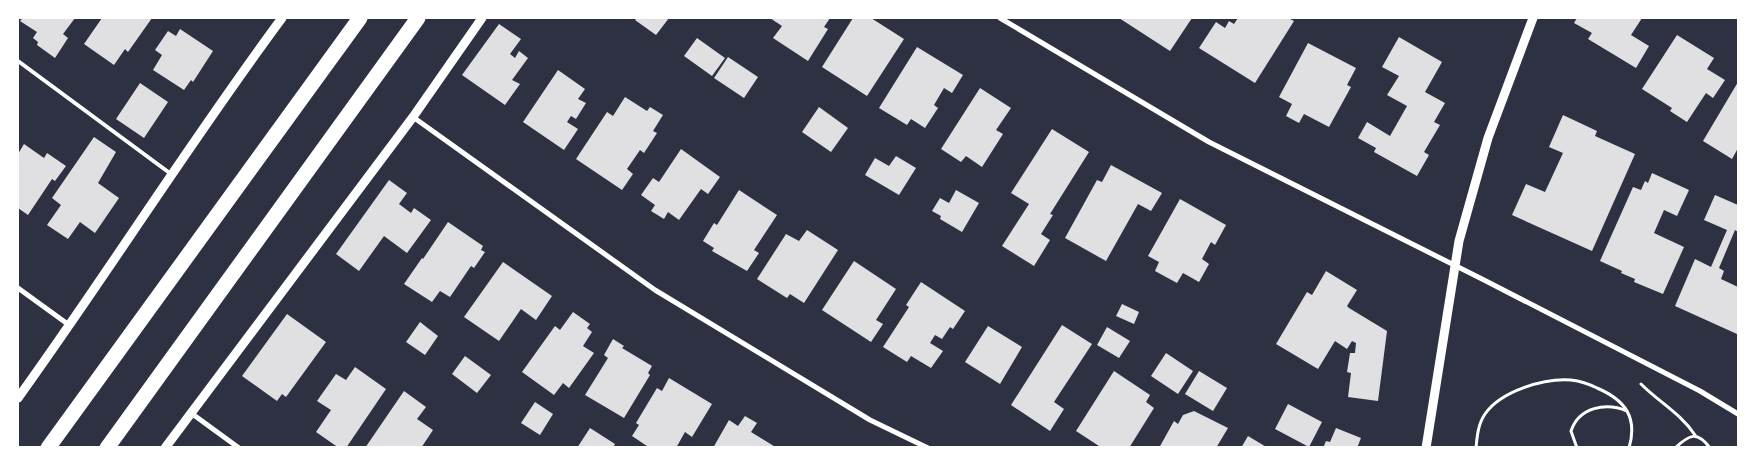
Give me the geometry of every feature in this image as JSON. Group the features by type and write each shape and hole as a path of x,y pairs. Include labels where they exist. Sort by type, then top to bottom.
{"highway":[{"path":"48,448 360,18"},
{"path":"107,448 418,18"}],"street":[{"path":"165,448 413,117 482,18"},
{"path":"1000,18 1209,142 1455,265 1700,391 1738,414"},
{"path":"1426,448 1459,241 1488,138 1533,18"},
{"path":"18,398 70,326 277,19"},
{"path":"413,117 655,290 870,420 928,448"},
{"path":"18,288 70,326"},
{"path":"190,413 240,448"}],"lane":[{"path":"18,61 171,174"}],"path":[{"path":"1476,448 1479,428 1485,414 1497,402 1511,393 1539,383 1572,380 1586,383 1614,397 1628,412 1633,429 1629,448"},
{"path":"1641,384 1679,416 1710,448"},
{"path":"1577,448 1571,432 1573,424 1579,417 1588,411 1608,406 1628,412"},
{"path":"1675,448 1685,440 1696,435"}],"building":[{"path":"23,18 75,18 63,34 68,38 55,58 37,45 38,42 33,38 37,32 20,21"},
{"path":"102,18 152,18 128,52 125,49 114,65 84,44"},
{"path":"637,18 669,18 656,35 635,20"},
{"path":"770,18 830,18 824,27 828,29 808,61 773,38 782,26"},
{"path":"853,18 871,18 904,39 867,96 822,67"},
{"path":"1119,18 1192,18 1170,51"},
{"path":"1238,18 1288,18 1294,21 1255,83 1199,48 1216,22 1225,28 1229,21 1234,24"},
{"path":"1577,18 1642,18 1631,35 1649,46 1636,68 1588,39 1592,33 1574,23"},
{"path":"499,24 521,39 510,54 515,58 519,51 528,58 512,80 520,84 505,105 462,75"},
{"path":"180,29 213,51 193,82 191,80 184,90 153,70 162,55 155,50 168,31 176,36"},
{"path":"1677,35 1714,58 1707,69 1725,80 1713,98 1706,93 1687,122 1670,111 1672,108 1642,89"},
{"path":"1399,37 1442,62 1425,92 1445,103 1434,122 1440,125 1424,152 1429,155 1417,176 1374,152 1376,148 1358,138 1367,122 1390,136 1407,106 1387,95 1399,76 1382,67"},
{"path":"697,38 725,58 712,76 684,56"},
{"path":"1308,43 1356,68 1347,85 1351,87 1329,127 1304,114 1299,123 1286,116 1292,104 1279,97"},
{"path":"917,47 963,75 952,93 944,88 934,105 938,108 925,128 911,119 907,125 879,108"},
{"path":"728,57 758,77 744,98 714,78"},
{"path":"558,70 585,89 578,99 586,103 576,119 571,116 567,122 578,129 564,150 523,122"},
{"path":"1738,82 1738,151 1732,159 1703,141"},
{"path":"140,83 168,102 144,138 116,119"},
{"path":"980,88 1011,108 996,130 1003,134 982,167 966,156 961,162 941,149"},
{"path":"625,97 647,111 650,107 663,115 653,131 657,133 644,153 640,150 627,169 633,174 622,190 576,159 607,112 613,116"},
{"path":"819,107 848,128 831,152 802,132"},
{"path":"1563,115 1597,131 1595,136 1635,154 1592,251 1512,215 1526,184 1545,192 1563,153 1549,147"},
{"path":"1052,129 1089,152 1050,214 1053,215 1041,234 1050,240 1034,266 1002,246 1029,204 1011,193"},
{"path":"94,137 116,152 98,183 119,198 95,233 80,222 68,239 47,225 61,205 52,198"},
{"path":"24,144 44,158 47,153 66,166 55,181 52,179 28,215 18,208 18,154"},
{"path":"681,149 720,177 708,194 701,189 679,220 668,212 664,219 651,211 655,205 641,195 653,178 659,182"},
{"path":"896,156 916,168 899,195 865,175 875,158 889,166"},
{"path":"1111,165 1162,193 1151,211 1138,204 1106,261 1065,238 1097,180 1102,182"},
{"path":"1652,173 1689,190 1677,216 1664,210 1654,233 1684,247 1663,294 1634,282 1635,279 1600,261 1633,187 1641,190 1645,181 1648,183"},
{"path":"389,180 407,193 399,204 411,213 414,208 431,220 407,253 384,236 359,271 336,254"},
{"path":"739,190 777,215 754,250 759,253 747,271 712,251 714,248 703,241 714,223 717,225"},
{"path":"956,190 979,203 962,232 940,219 941,216 932,211 940,198 949,203"},
{"path":"1715,195 1738,205 1738,232 1735,230 1719,268 1724,271 1721,279 1738,287 1737,334 1675,306 1695,259 1711,267 1727,230 1704,220"},
{"path":"1180,199 1226,225 1215,245 1211,242 1202,259 1209,264 1199,282 1183,273 1177,283 1155,271 1159,262 1148,256"},
{"path":"448,222 483,246 481,250 485,252 474,268 471,266 450,297 440,291 432,302 404,284"},
{"path":"807,230 838,250 804,303 790,294 787,298 757,279 786,234 799,241"},
{"path":"854,261 896,289 876,320 883,324 871,342 822,310"},
{"path":"503,262 552,296 536,320 521,309 499,341 464,317"},
{"path":"1326,271 1357,290 1347,306 1349,308 1387,331 1378,401 1348,397 1351,373 1347,372 1350,353 1355,353 1356,343 1352,341 1347,349 1335,341 1318,369 1276,344 1307,292 1312,295"},
{"path":"921,282 965,311 953,329 950,327 942,339 935,335 930,343 943,351 931,368 911,356 907,362 883,347 909,307 906,305"},
{"path":"1122,304 1139,312 1134,324 1116,316"},
{"path":"573,312 590,324 587,328 592,332 583,346 594,353 569,388 563,383 554,395 522,372 555,326 560,330"},
{"path":"287,314 326,342 286,397 282,394 277,401 242,376"},
{"path":"420,322 438,336 425,355 406,342"},
{"path":"1062,325 1092,344 1054,402 1064,409 1050,431 1011,405"},
{"path":"988,326 1022,347 1000,384 965,362"},
{"path":"1107,327 1130,341 1119,358 1097,345"},
{"path":"613,339 624,346 622,348 652,366 648,373 650,375 624,418 585,395 608,358 604,355"},
{"path":"1166,353 1193,371 1178,394 1151,376"},
{"path":"465,356 491,375 477,393 452,374"},
{"path":"355,367 386,389 346,448 339,448 316,432 331,410 317,401 336,374 346,380"},
{"path":"1114,371 1150,395 1146,402 1154,408 1129,448 1102,448 1076,431"},
{"path":"1199,371 1227,388 1213,411 1185,394"},
{"path":"669,378 712,404 692,437 685,432 676,448 650,448 632,436 639,425 636,423 657,388 662,391"},
{"path":"404,391 426,407 417,419 433,430 421,448 365,448"},
{"path":"535,402 553,414 540,435 521,423"},
{"path":"1288,404 1322,422 1309,447 1275,429"},
{"path":"1194,411 1228,428 1216,448 1159,448 1174,421 1178,424 1183,415"},
{"path":"745,416 757,423 751,432 777,448 713,448 729,420 738,426"},
{"path":"590,428 615,444 613,448 577,448"},
{"path":"1336,428 1361,438 1357,448 1323,448 1326,441 1330,442"},
{"path":"1248,436 1268,448 1241,448"}]}
